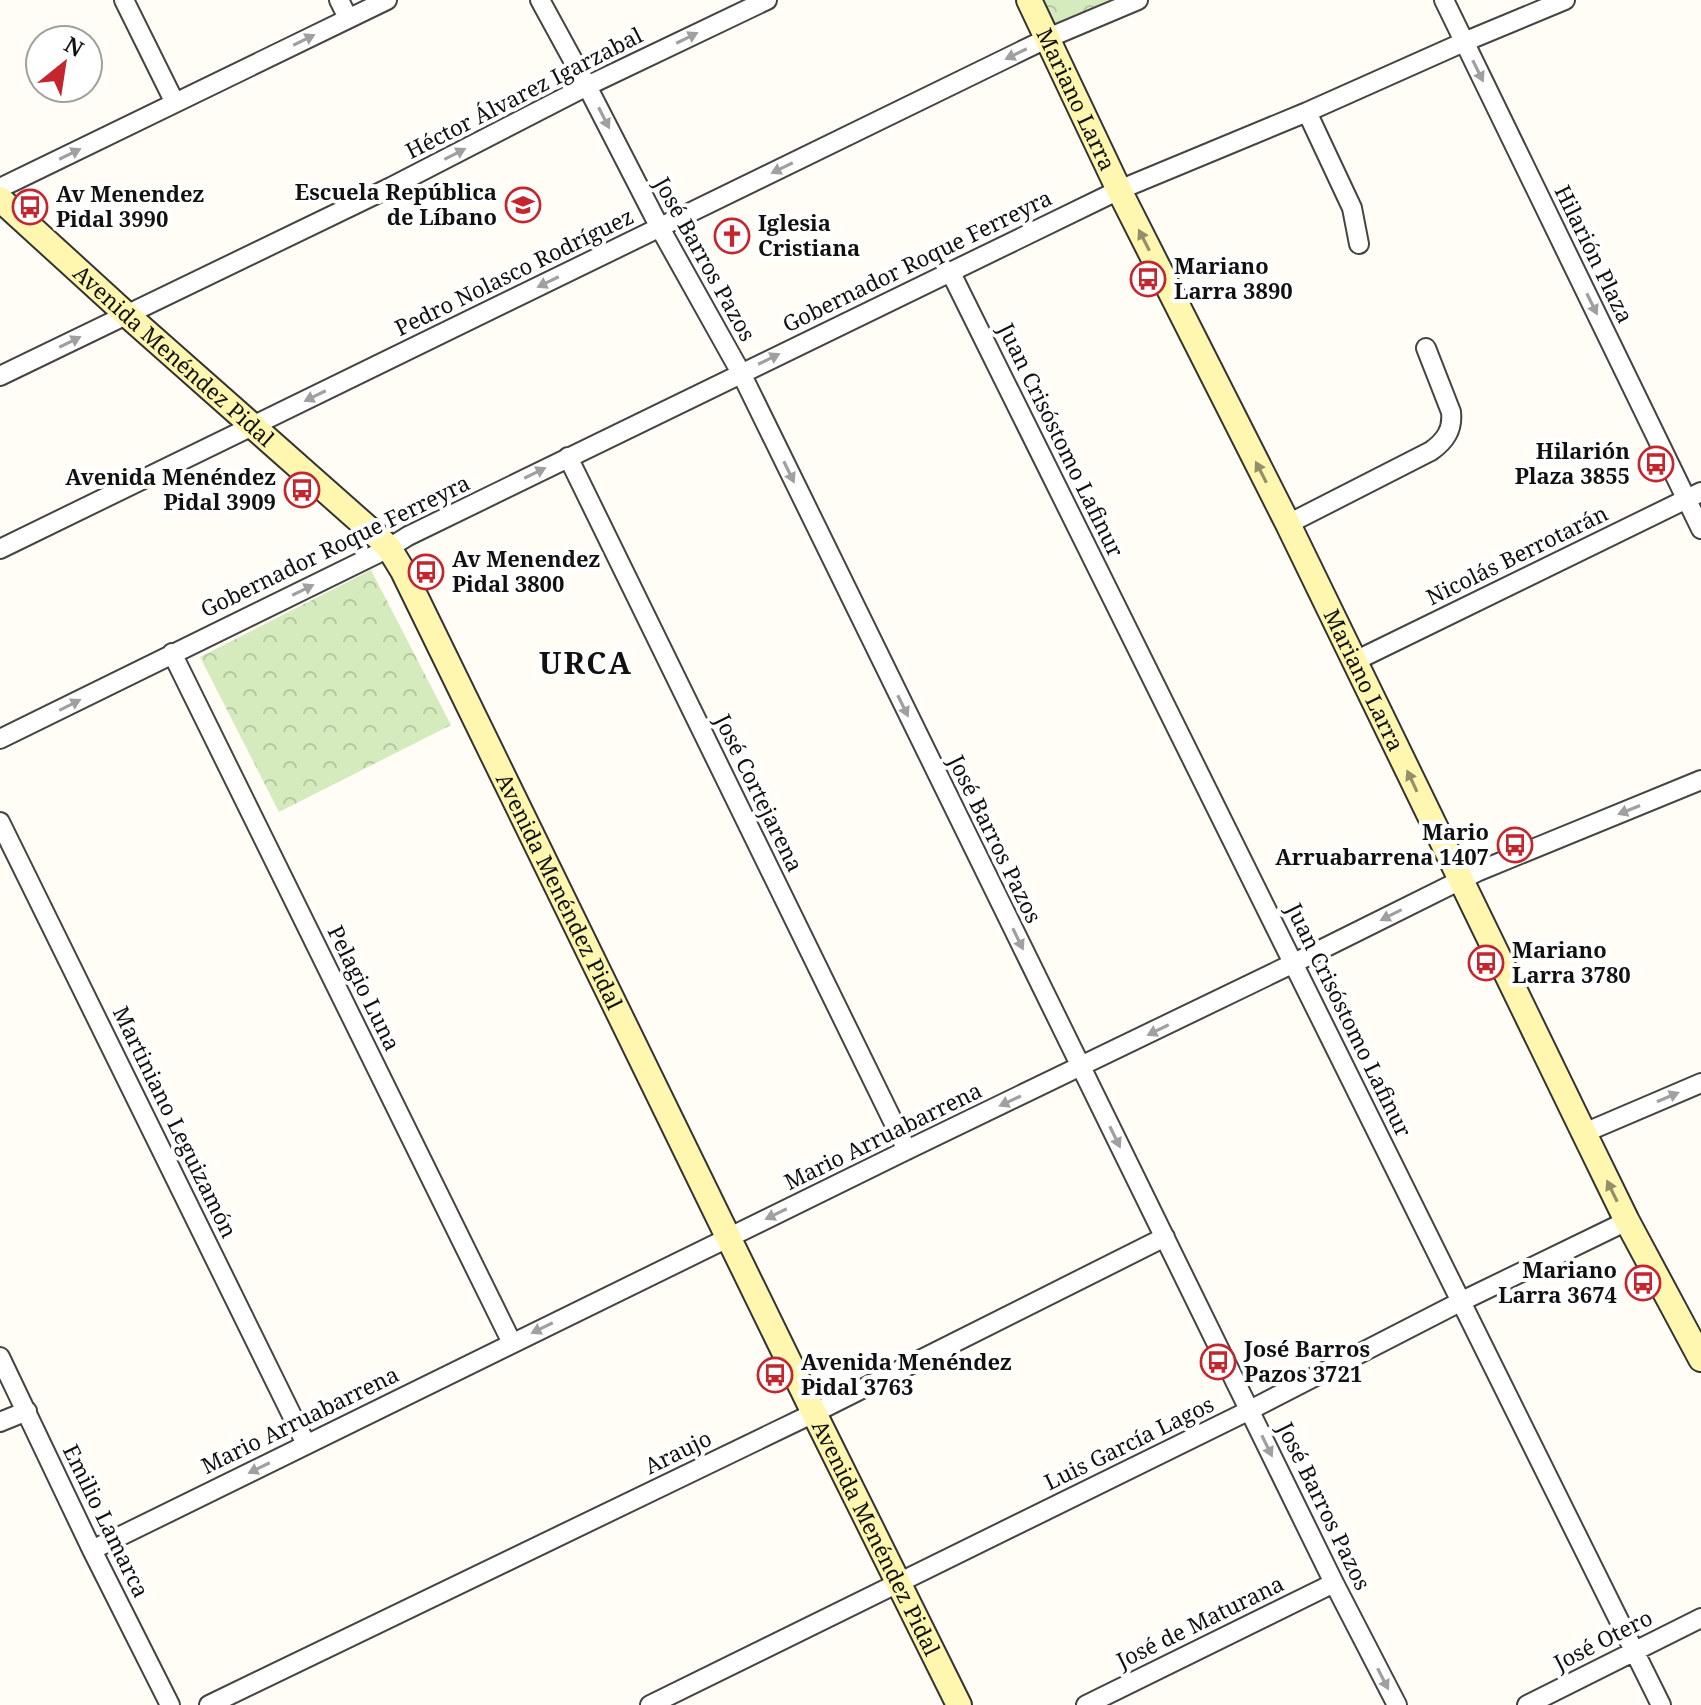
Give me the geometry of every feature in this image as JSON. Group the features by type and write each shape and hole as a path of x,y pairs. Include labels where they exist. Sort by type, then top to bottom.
{"main road":[{"name":"Mariano Larra","path":"1029,0 1119,190 1288,524 1627,1221 1701,1359"},
{"name":"Avenida Menéndez Pidal","path":"0,199 389,548 959,1705"}],"street":[{"path":"124,0 175,103"},
{"path":"339,0 348,18"},
{"path":"0,188 387,0"},
{"name":"José Barros Pazos","path":"540,0 660,228 741,373 1334,1583 1397,1705"},
{"name":"Héctor Álvarez Igarzabal","path":"0,376 391,187 587,86 767,0"},
{"name":"Pedro Nolasco Rodríguez","path":"0,549 1048,38 1138,0"},
{"name":"Hilarión Plaza","path":"1444,0 1694,495 1701,529"},
{"name":"Gobernador Roque Ferreyra","path":"0,739 568,457 1119,190 1565,0"},
{"path":"1307,112 1352,208 1359,244"},
{"name":"Juan Crisóstomo Lafinur","path":"950,271 1661,1705"},
{"path":"1288,524 1442,443 1453,422 1426,348"},
{"name":"José Cortejarena","path":"568,457 907,1150"},
{"name":"Nicolás Berrotarán","path":"1355,661 1694,495"},
{"name":"Pelagio Luna","path":"172,653 512,1343"},
{"name":"Mario Arruabarrena","path":"92,1550 1459,881 1701,780"},
{"name":"Martiniano Leguizamón","path":"0,822 306,1444"},
{"path":"1584,1133 1701,1083"},
{"name":"Luis García Lagos","path":"650,1705 1627,1221"},
{"name":"Araujo","path":"209,1705 814,1413 1165,1237"},
{"name":"Emilio Lamarca","path":"0,1357 170,1705"},
{"path":"0,1422 27,1411"},
{"name":"José de Maturana","path":"1086,1705 1334,1583"},
{"name":"José Otero","path":"1527,1705 1701,1618"}],"green space":[{"path":"1043,0 1110,0 1056,26"},
{"path":"371,570 451,725 279,812 200,657"}],"place":[{"name":"Escuela República de Líbano","path":"523,205"},
{"name":"Av Menendez Pidal 3990","path":"30,207"},
{"name":"Iglesia Cristiana","path":"732,236"},
{"name":"Mariano Larra 3890","path":"1148,279"},
{"name":"Hilarión Plaza 3855","path":"1656,464"},
{"name":"Avenida Menéndez Pidal 3909","path":"302,490"},
{"name":"Av Menendez Pidal 3800","path":"426,572"},
{"name":"Mario Arruabarrena 1407","path":"1515,845"},
{"name":"Mariano Larra 3780","path":"1486,963"},
{"name":"Mariano Larra 3674","path":"1643,1283"},
{"name":"José Barros Pazos 3721","path":"1218,1362"},
{"name":"Avenida Menéndez Pidal 3763","path":"775,1375"}],"district":[{"name":"URCA","path":"586,664"}]}
